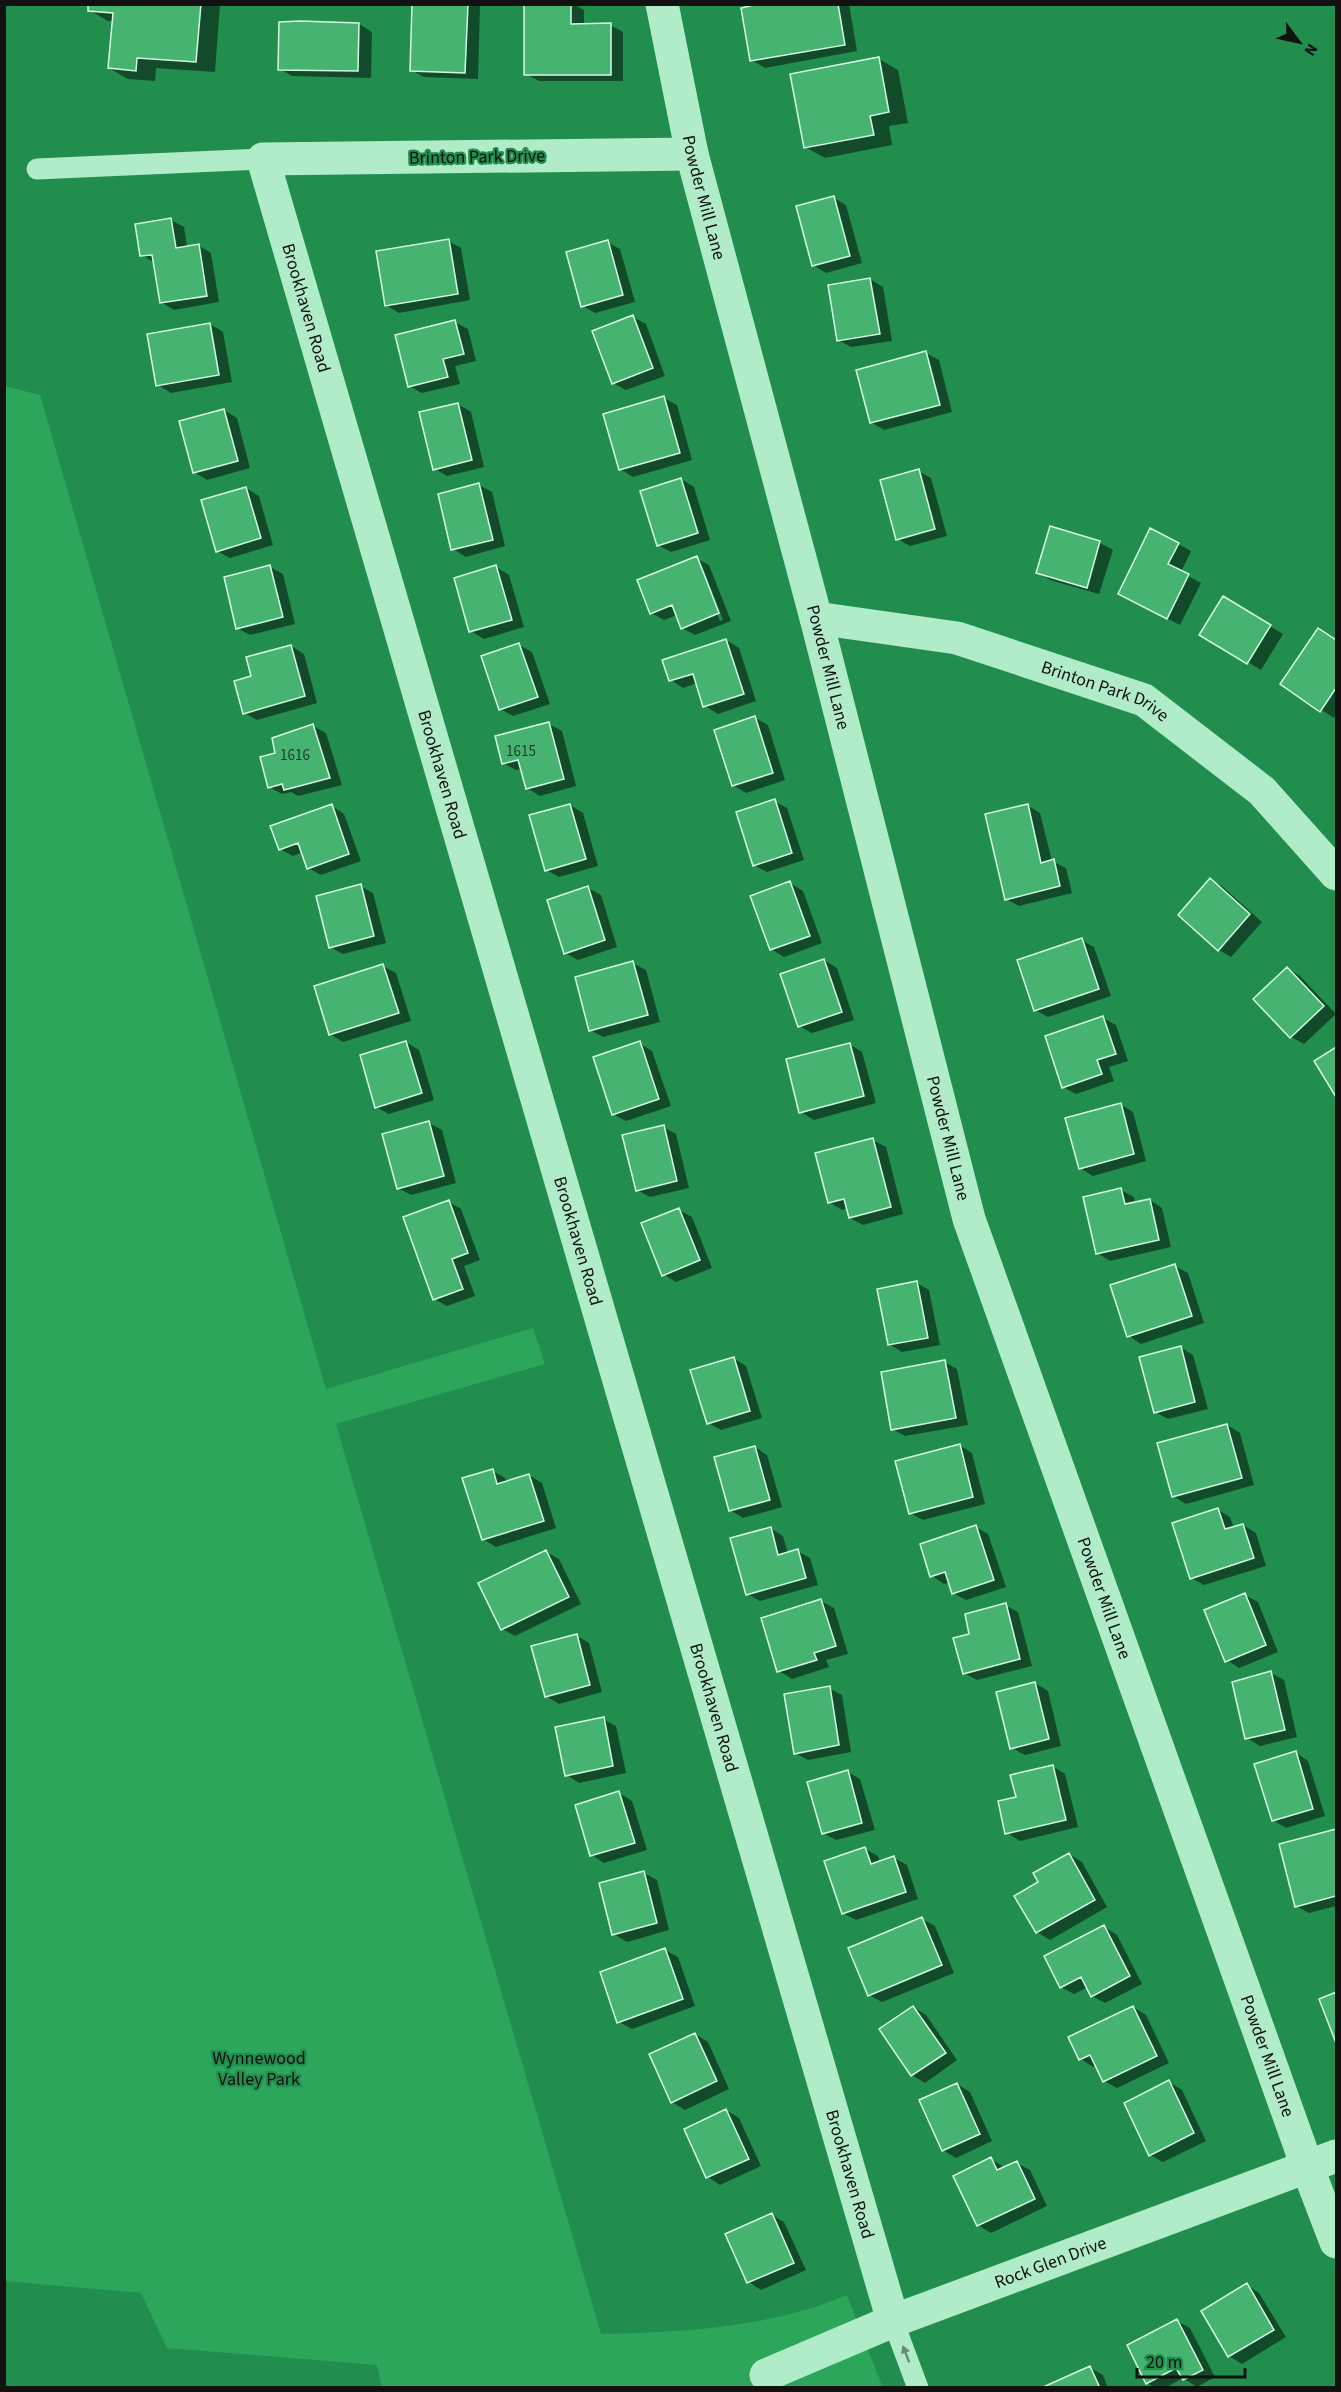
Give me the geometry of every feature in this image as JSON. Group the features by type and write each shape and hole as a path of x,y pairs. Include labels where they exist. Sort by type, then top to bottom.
{"street":[{"name":"Powder Mill Lane","path":"662,4 692,154 816,618 969,1219 1322,2162 1336,2242"},
{"name":"Brinton Park Drive","path":"263,159 692,154"},
{"name":"Brookhaven Road","path":"263,159 893,2321"},
{"name":"Brinton Park Drive","path":"816,618 957,638 1144,700 1262,791 1336,874"},
{"name":"Rock Glen Drive","path":"766,2375 893,2321 1322,2162"}],"lane":[{"path":"37,169 263,159"},
{"path":"893,2321 913,2386"}],"green space":[{"name":"Wynnewood Valley Park","path":"4,386 40,395 326,1389 533,1328 545,1364 336,1424 601,2334 663,2332 726,2326 787,2315 847,2295 882,2386 875,2388 382,2387 377,2365 167,2348 141,2293 5,2281"}],"building":[{"path":"88,4 201,4 196,62 137,58 136,71 108,68 113,13 88,11"},
{"path":"412,4 468,4 465,73 410,71"},
{"path":"524,4 571,4 571,24 611,23 611,75 524,75"},
{"path":"758,4 838,4 845,45 750,61 741,8"},
{"path":"279,22 359,23 358,71 278,70"},
{"path":"879,57 889,112 870,116 874,135 804,148 790,74"},
{"path":"834,196 850,256 812,266 796,206"},
{"path":"171,218 176,248 199,244 207,296 160,303 152,255 140,256 135,224"},
{"path":"449,239 458,294 385,306 376,251"},
{"path":"608,240 623,295 581,307 566,252"},
{"path":"870,278 880,334 837,341 828,285"},
{"path":"633,315 653,368 612,384 592,331"},
{"path":"455,320 464,354 443,359 448,377 408,387 395,335"},
{"path":"210,323 219,375 156,386 147,334"},
{"path":"926,351 940,405 870,423 856,370"},
{"path":"664,396 680,453 619,470 603,414"},
{"path":"458,403 472,460 433,470 419,412"},
{"path":"224,409 238,461 193,473 179,421"},
{"path":"919,469 935,529 896,540 880,480"},
{"path":"681,478 698,533 657,546 640,491"},
{"path":"479,483 493,540 451,550 438,494"},
{"path":"246,487 261,538 216,552 201,500"},
{"path":"1050,526 1100,541 1087,588 1036,573"},
{"path":"1150,528 1179,543 1168,564 1189,574 1167,619 1118,594"},
{"path":"697,556 719,613 681,629 672,605 650,614 637,580"},
{"path":"270,565 283,617 236,629 224,577"},
{"path":"496,565 512,620 469,632 454,578"},
{"path":"1223,596 1271,625 1247,664 1199,635"},
{"path":"1318,628 1336,640 1336,688 1320,712 1280,684"},
{"path":"726,639 744,694 703,707 693,674 669,681 662,660"},
{"path":"519,643 538,697 499,710 481,656"},
{"path":"291,645 305,696 243,714 234,681 251,676 246,657"},
{"path":"755,716 773,773 732,786 714,730"},
{"path":"549,722 564,779 526,789 518,760 502,764 495,736"},
{"path":"313,724 330,778 284,790 282,784 268,788 260,757 275,753 272,738"},
{"path":"775,799 792,853 753,866 736,812"},
{"path":"332,804 349,854 307,869 298,843 279,850 270,826"},
{"path":"570,804 586,859 545,871 529,815"},
{"path":"1028,804 1041,863 1054,859 1060,886 1005,900 985,814"},
{"path":"1210,878 1250,914 1218,951 1178,915"},
{"path":"790,881 810,936 770,950 750,896"},
{"path":"361,884 374,936 329,948 316,896"},
{"path":"588,886 605,940 564,954 547,900"},
{"path":"1082,938 1099,989 1034,1011 1017,960"},
{"path":"824,959 842,1012 798,1027 780,974"},
{"path":"633,961 648,1015 589,1031 575,977"},
{"path":"383,964 399,1013 329,1035 314,986"},
{"path":"1287,967 1324,1006 1290,1038 1253,999"},
{"path":"1103,1016 1116,1054 1097,1060 1102,1074 1062,1088 1045,1036"},
{"path":"406,1041 422,1093 375,1108 360,1055"},
{"path":"640,1041 659,1099 612,1115 593,1057"},
{"path":"850,1043 864,1096 799,1113 786,1059"},
{"path":"1336,1047 1336,1097 1314,1061"},
{"path":"1121,1103 1134,1154 1079,1169 1065,1118"},
{"path":"429,1121 444,1176 397,1189 382,1134"},
{"path":"664,1125 677,1181 636,1191 622,1135"},
{"path":"873,1138 891,1207 849,1218 844,1199 828,1203 815,1153"},
{"path":"1121,1188 1125,1204 1150,1199 1159,1240 1096,1254 1083,1197"},
{"path":"449,1200 468,1253 452,1259 463,1289 433,1300 403,1217"},
{"path":"679,1208 700,1260 662,1276 641,1223"},
{"path":"1175,1264 1192,1316 1127,1337 1110,1285"},
{"path":"917,1281 928,1338 888,1345 877,1289"},
{"path":"1181,1346 1195,1402 1154,1413 1139,1357"},
{"path":"734,1357 750,1411 707,1424 690,1370"},
{"path":"945,1360 956,1418 891,1430 881,1372"},
{"path":"1227,1424 1242,1478 1172,1497 1157,1443"},
{"path":"960,1444 973,1497 909,1514 895,1461"},
{"path":"755,1446 770,1500 729,1511 714,1457"},
{"path":"493,1469 497,1484 529,1474 544,1521 482,1540 462,1478"},
{"path":"1218,1508 1225,1529 1243,1524 1254,1558 1190,1579 1172,1523"},
{"path":"976,1525 994,1580 952,1594 945,1572 930,1577 920,1544"},
{"path":"771,1527 778,1555 798,1549 806,1578 746,1595 730,1538"},
{"path":"546,1550 569,1597 501,1630 478,1583"},
{"path":"1245,1593 1266,1645 1225,1662 1204,1610"},
{"path":"821,1599 836,1646 814,1653 817,1660 777,1672 761,1618"},
{"path":"1006,1603 1020,1659 963,1674 953,1638 969,1634 965,1614"},
{"path":"577,1634 590,1685 545,1697 531,1646"},
{"path":"1271,1671 1285,1730 1245,1739 1232,1682"},
{"path":"1035,1682 1049,1739 1010,1749 996,1692"},
{"path":"830,1686 839,1745 794,1754 784,1694"},
{"path":"604,1717 613,1766 565,1776 555,1727"},
{"path":"1296,1751 1313,1809 1272,1821 1254,1764"},
{"path":"1053,1765 1066,1820 1005,1834 998,1801 1016,1797 1010,1775"},
{"path":"848,1770 862,1823 822,1834 807,1782"},
{"path":"619,1791 635,1843 590,1856 575,1805"},
{"path":"1336,1829 1336,1896 1295,1907 1279,1844"},
{"path":"865,1847 871,1864 894,1856 906,1892 842,1914 824,1861"},
{"path":"1069,1853 1095,1900 1036,1933 1014,1896 1038,1882 1033,1873"},
{"path":"644,1871 657,1923 612,1935 599,1883"},
{"path":"922,1917 942,1965 868,1996 848,1948"},
{"path":"1104,1925 1130,1976 1091,1997 1081,1977 1060,1988 1044,1956"},
{"path":"665,1948 683,1999 617,2023 600,1972"},
{"path":"1336,1992 1336,2043 1319,1999"},
{"path":"913,2006 946,2053 911,2076 879,2029"},
{"path":"1133,2006 1157,2056 1103,2082 1090,2055 1079,2060 1068,2037"},
{"path":"695,2033 717,2081 671,2103 649,2054"},
{"path":"1169,2080 1194,2133 1149,2156 1124,2103"},
{"path":"957,2083 980,2134 942,2151 919,2100"},
{"path":"726,2109 749,2159 706,2178 684,2129"},
{"path":"991,2157 997,2170 1017,2161 1035,2199 977,2226 953,2176"},
{"path":"772,2213 794,2263 747,2283 725,2234"},
{"path":"1247,2283 1274,2330 1228,2357 1201,2311"},
{"path":"1177,2319 1203,2370 1183,2380 1176,2368 1146,2384 1127,2345"},
{"path":"1090,2366 1100,2388 1041,2388"}]}
